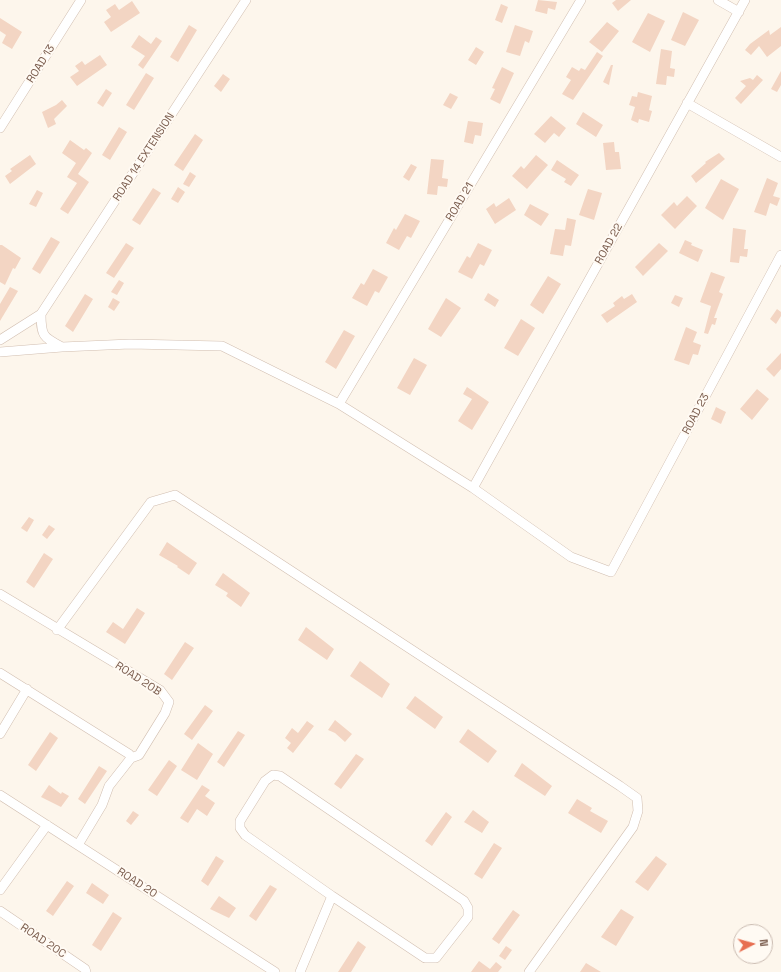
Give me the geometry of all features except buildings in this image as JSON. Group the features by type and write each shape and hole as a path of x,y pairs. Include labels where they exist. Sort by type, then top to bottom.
{"street":[{"name":"ROAD 13","path":"0,128 81,0"},
{"name":"ROAD 14 EXTENSION","path":"41,314 246,0"},
{"name":"ROAD 21","path":"339,404 581,0"},
{"path":"718,0 739,12"},
{"name":"ROAD 22","path":"473,488 745,0"},
{"path":"687,103 781,156"},
{"name":"ROAD 23","path":"473,488 571,558 611,572 781,255"},
{"path":"0,340 41,314"},
{"path":"41,314 41,331 46,338 62,347"},
{"path":"0,352 130,344 222,346 339,404 473,488"},
{"path":"57,630 152,502 174,495 637,798 638,811 633,827 529,972"},
{"name":"ROAD 20B","path":"0,594 57,630 160,690 169,702 165,712 139,755 131,758"},
{"path":"0,673 129,754 131,758 109,786 102,805 78,845"},
{"path":"0,734 27,689"},
{"path":"273,775 280,776 464,901 468,908 468,917 436,958 430,959 425,958 332,896 245,835 240,828 240,821 265,781 273,775"},
{"name":"ROAD 20","path":"0,795 275,972"},
{"path":"0,890 47,825"},
{"path":"300,972 332,896"},
{"name":"ROAD 20C","path":"0,911 85,969 86,972"}]}
